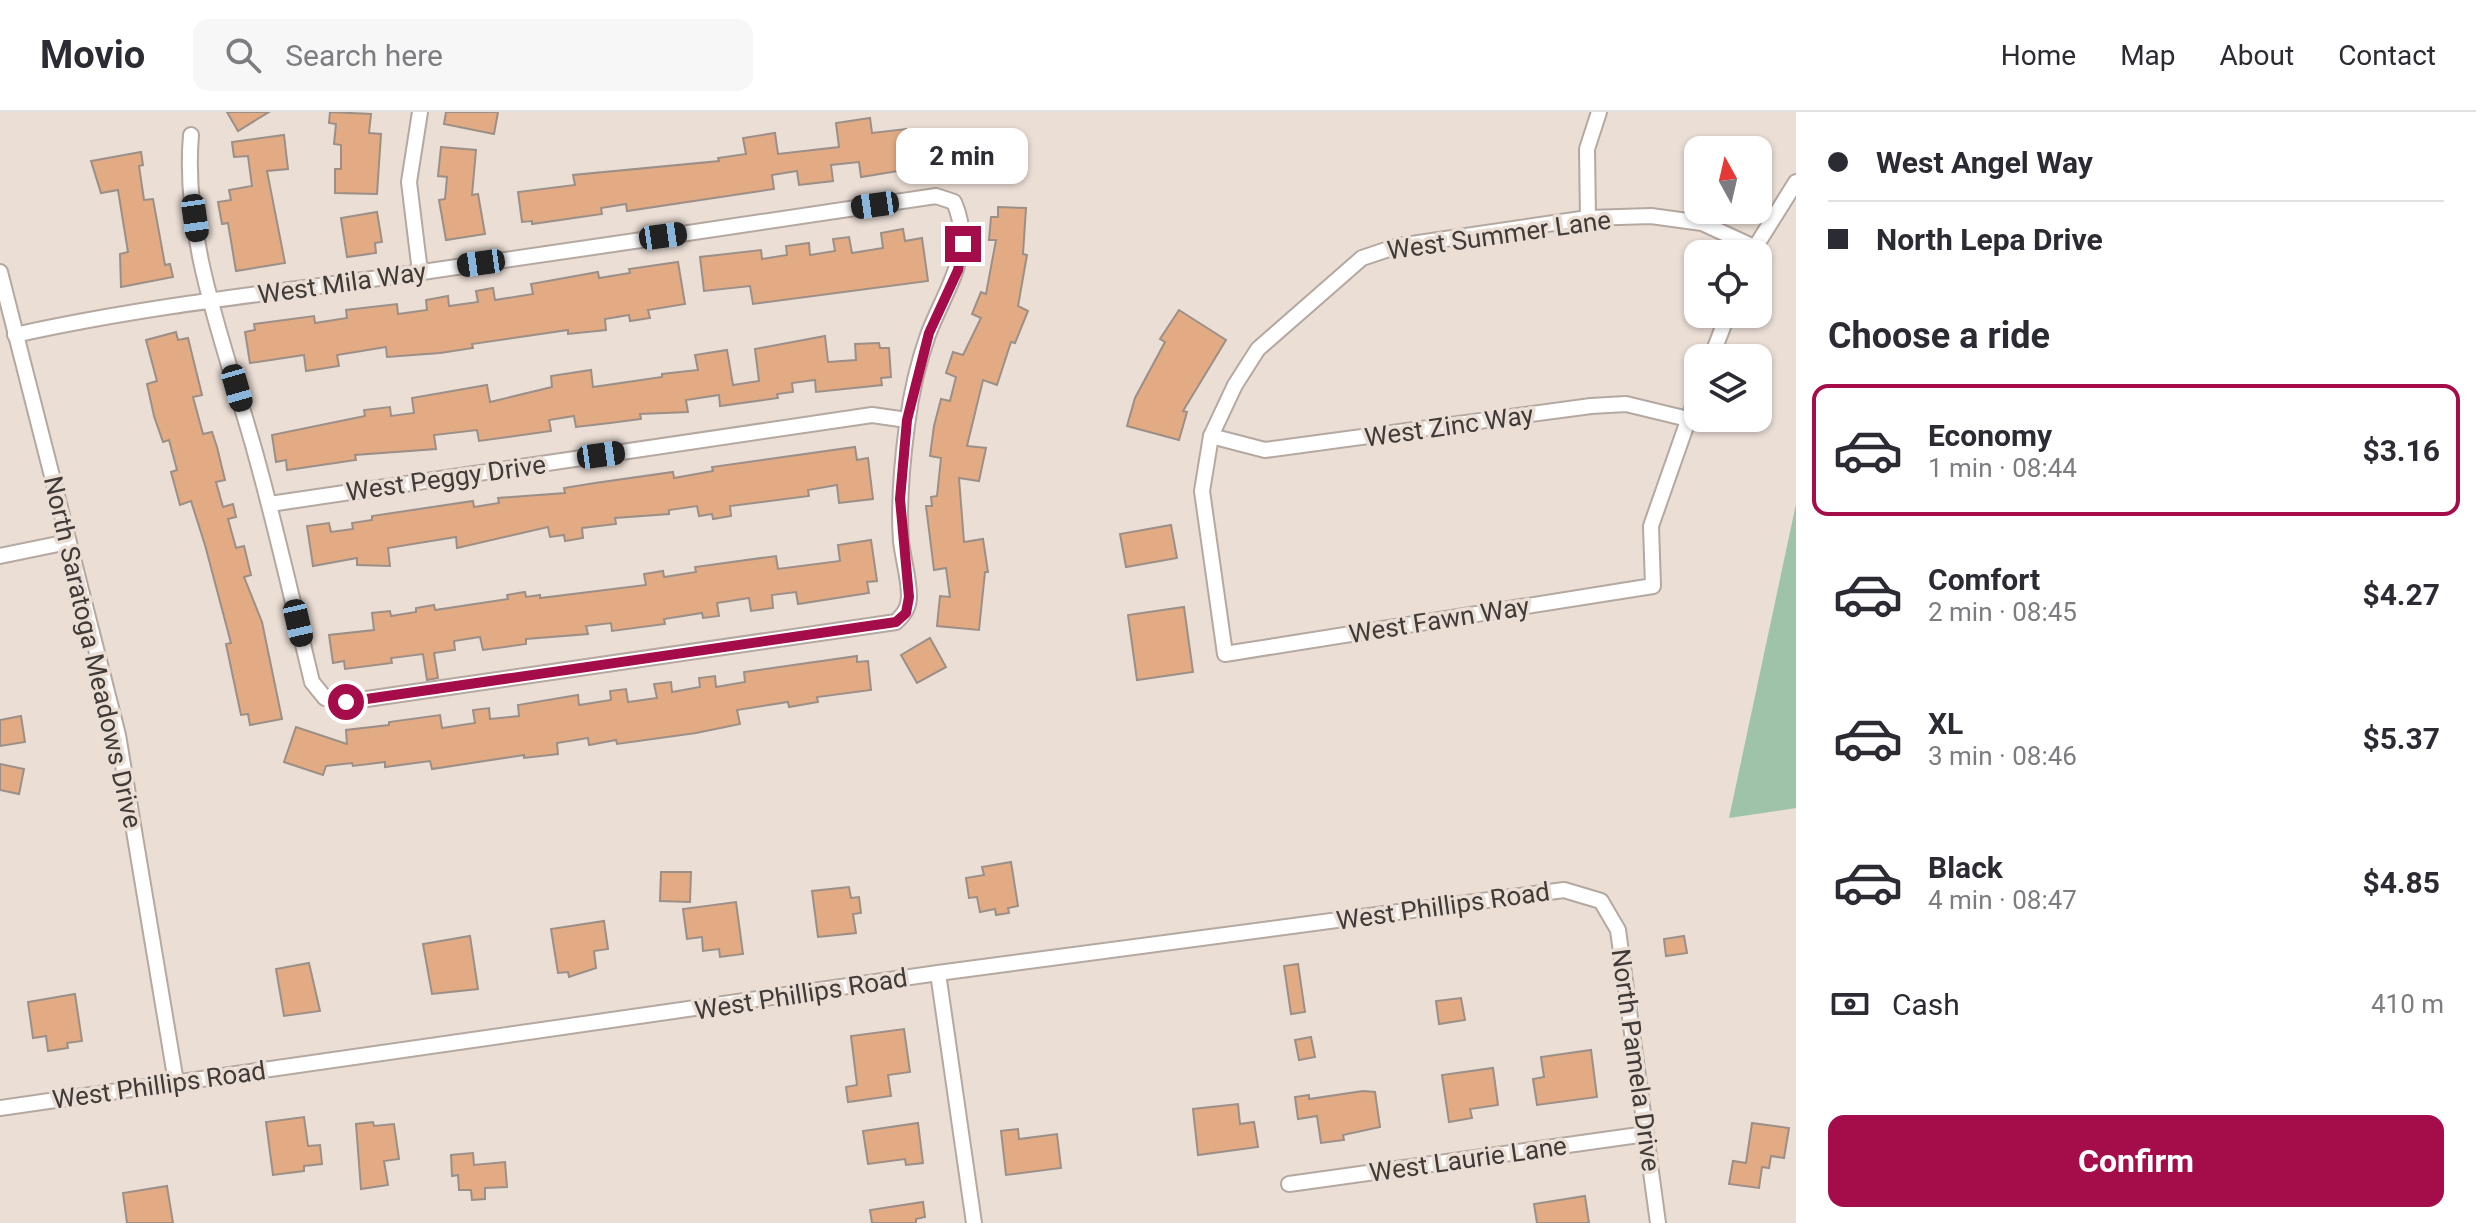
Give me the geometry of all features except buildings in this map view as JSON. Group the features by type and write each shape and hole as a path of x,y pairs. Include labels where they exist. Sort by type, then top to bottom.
{"street":[{"path":"420,112 409,182 420,272"},
{"path":"1588,218 1587,149 1599,112"},
{"path":"191,135 188,175 212,301 270,504 312,682 325,698 346,702 896,622 906,613 909,597 900,499 907,420"},
{"path":"1758,240 1796,182"},
{"name":"West Mila Way","path":"15,335 212,301 936,196 954,202 961,217 963,244 958,270 929,333 907,420"},
{"name":"West Summer Lane","path":"1225,654 1202,491 1211,436 1235,385 1258,349 1362,258 1398,246 1588,218 1651,216 1702,223 1733,240"},
{"name":"North Saratoga Meadows Drive","path":"0,272 131,794 176,1082"},
{"name":"West Zinc Way","path":"1211,436 1265,450 1591,406 1626,404 1684,418"},
{"name":"West Peggy Drive","path":"270,504 872,415 907,420"},
{"name":"West Fawn Way","path":"1225,654 1653,586 1651,526 1684,431"},
{"path":"0,556 68,542"},
{"name":"West Phillips Road","path":"0,1108 938,973 1564,890 1601,901"},
{"name":"North Pamela Drive","path":"1601,901 1618,930 1658,1223"},
{"path":"938,973 974,1223"},
{"name":"West Laurie Lane","path":"1289,1184 1646,1134"}],"green space":[{"path":"1796,504 1796,808 1729,818"}],"route":[{"path":"346,702 896,622 906,613 909,597 901,539 900,499 907,420 929,333 958,270 963,244"}]}
